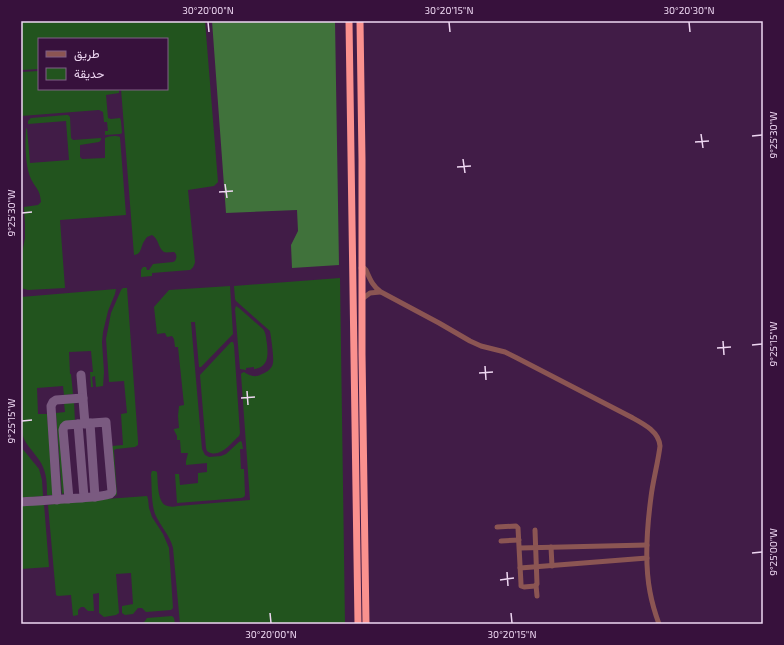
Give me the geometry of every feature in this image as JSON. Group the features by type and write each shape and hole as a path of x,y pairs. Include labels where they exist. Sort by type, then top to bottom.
{"highway":[{"path":"350,21 358,624"},
{"path":"360,21 362,160 361,268 366,624"},
{"path":"354,268 361,268"},
{"path":"358,600 366,600"}],"street":[{"path":"361,268 366,270 377,290 440,323 470,341 484,347 505,352 517,358 631,417 653,431 659,440 660,446 651,497 647,558 649,590 659,624"},
{"path":"362,299 370,293 381,292"},
{"path":"497,527 516,526 519,528 522,586 536,585"},
{"path":"535,530 537,596"},
{"path":"501,541 519,540"},
{"path":"520,548 647,545"},
{"path":"551,547 552,566"},
{"path":"520,568 647,558"}],"green space":[{"path":"21,21 205,21 218,182 214,186 188,190 195,262 190,270 152,273 152,276 141,277 141,270 143,267 146,267 147,270 149,270 153,264 173,262 176,259 174,252 165,252 162,250 152,235 147,237 140,252 134,255 121,90 168,90 168,38 38,38 38,69 21,70"},
{"path":"212,21 335,21 339,265 292,268 291,245 298,231 297,210 226,213"},
{"path":"38,71 38,90 119,90 119,93 106,95 108,118 120,118 122,133 105,135 105,131 108,131 107,122 104,122 103,112 99,110 21,116 21,72"},
{"path":"68,115 70,117 71,138 73,140 101,138 99,142 80,145 80,157 82,159 105,158 105,138 112,136 120,137 126,215 60,220 65,288 28,290 21,288 21,259 25,238 24,207 38,205 41,202 39,192 29,174 26,148 26,129 27,128 30,163 69,160 66,121 28,124 28,121 31,118"},
{"path":"340,278 345,624 180,624 173,548 170,539 155,514 152,499 151,474 152,471 157,472 158,490 162,502 168,506 174,507 250,500 241,374 244,372 255,376 266,372 270,369 273,363 273,356 270,331 236,301 234,286"},
{"path":"230,286 233,334 201,367 199,367 195,322 191,322 202,449 205,455 209,457 221,456 226,454 241,441 243,449 240,449 241,469 244,469 245,495 241,498 177,503 175,474 179,474 180,485 198,483 198,473 207,472 207,463 186,465 188,453 181,453 180,440 177,440 174,430 179,428 179,406 184,405 178,347 175,347 172,336 167,337 165,333 157,334 154,307 169,290"},
{"path":"123,288 127,288 138,445 135,447 114,450 117,495 115,496 112,446 123,445 121,414 127,413 124,381 109,382 106,339 111,313"},
{"path":"116,289 108,311 103,332 103,386 96,387 95,376 92,377 93,387 91,387 90,372 93,372 91,351 69,352 73,394 64,395 63,386 37,388 38,414 47,414 53,495 47,495 46,477 43,467 26,443 22,431 21,297"},
{"path":"236,306 265,332 268,352 265,363 259,368 246,368 246,370 240,369"},
{"path":"231,342 233,342 234,345 240,433 239,436 224,450 211,453 207,451 206,448 200,375"},
{"path":"74,402 75,422 60,424 65,493 62,494 56,413 65,412 64,403"},
{"path":"21,447 39,469 42,480 43,496 21,498"},
{"path":"147,496 152,517 163,534 169,548 173,608 171,610 146,612 142,608 138,608 133,614 125,615 122,613 122,606 133,604 131,573 116,574 119,613 104,617 99,613 99,593 93,594 94,611 88,611 84,607 81,607 78,610 78,615 73,616 71,595 56,595 48,505 66,502"},
{"path":"44,504 49,567 21,569 21,506"},
{"path":"172,616 175,624 142,624 147,618"}],"taxiway":[{"path":"81,375 85,424"},
{"path":"57,500 51,406 56,400 83,398"},
{"path":"21,502 66,499 74,498 82,498 110,494 112,492 106,422 66,425 64,427 63,430 69,499"},
{"path":"90,423 95,497"},
{"path":"78,424 84,497"}]}
